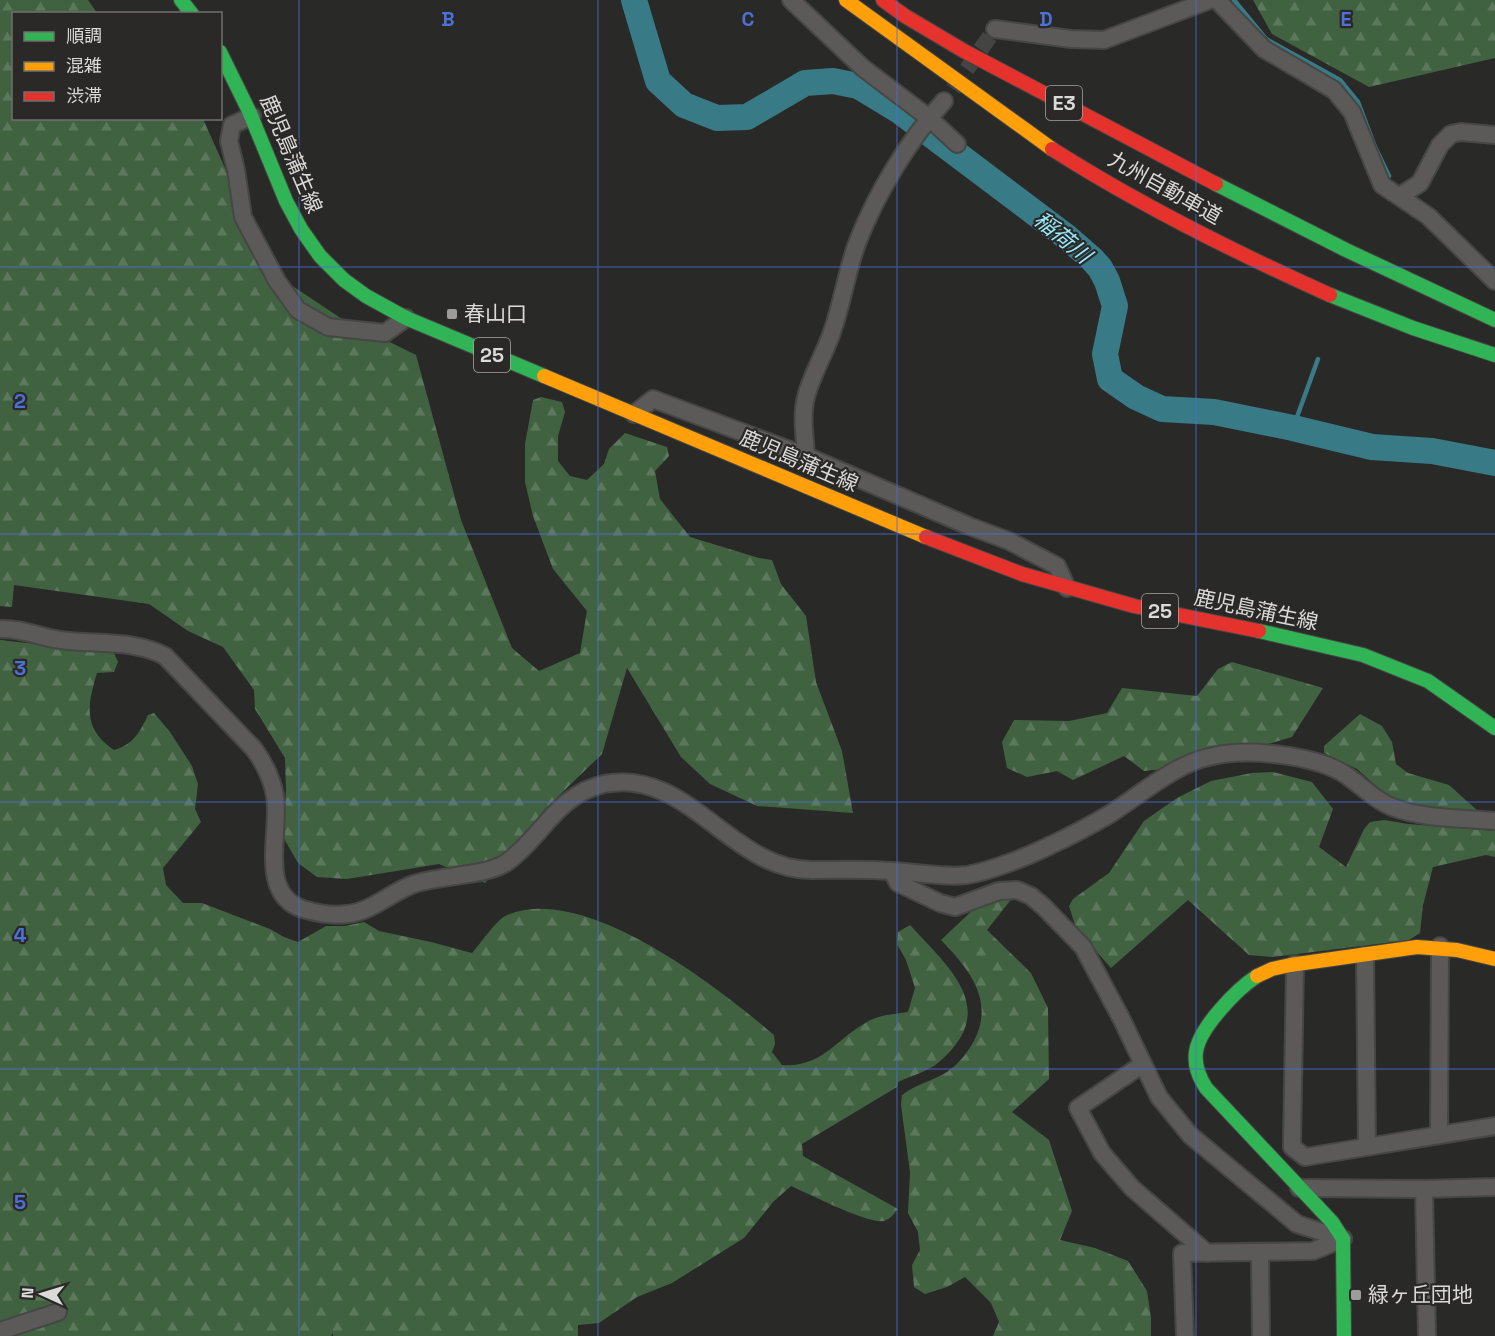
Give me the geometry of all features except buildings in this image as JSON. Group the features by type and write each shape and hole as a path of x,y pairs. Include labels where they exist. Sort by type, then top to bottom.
{"main road":[{"path":"181,0 190,12"},
{"name":"九州自動車道","path":"846,0 1044,143 1130,195 1224,245 1395,322 1495,355"},
{"name":"九州自動車道","path":"883,0 905,16 964,51 1248,201 1495,320"},
{"name":"鹿児島蒲生線","path":"222,55 235,76 283,199 298,226 345,281 406,318 966,554 1067,588 1134,606 1298,639 1363,655 1428,681 1495,729"},
{"path":"1344,1336 1343,1239 1332,1222 1206,1088 1200,1078 1195,1056 1197,1044 1203,1033 1245,984 1268,970 1295,964 1440,946 1459,948 1495,959"}],"street":[{"path":"791,0 863,68 929,118 957,144"},
{"path":"995,30 1071,39 1104,40 1210,0"},
{"path":"1217,0 1264,49 1334,90 1352,112 1382,185 1428,216 1495,281"},
{"path":"806,456 803,413 806,396 833,330 858,240 882,191 908,147 944,102"},
{"path":"252,116 232,125 229,141 243,217 277,281 298,310 328,327 385,333 406,318"},
{"path":"1400,196 1420,183 1440,145 1451,134 1461,132 1495,135"},
{"path":"634,414 653,399 806,456 1009,541 1057,566 1067,588"},
{"path":"4,625 60,640 140,647 165,656 177,667 203,698 254,749 265,764 276,798 275,877 281,893 291,904 304,910 346,915 366,910 402,888 419,882 442,876 490,870 501,866 512,859 561,805 584,790 619,782 648,786 677,798 738,842 777,863 800,870 892,871 964,875 997,866 1048,847 1109,814 1189,764 1212,756 1250,753 1291,756 1319,762 1343,773 1388,806 1412,813 1495,821"},
{"path":"892,871 898,883 947,906 962,906 1006,889 1017,890 1031,896 1083,947 1122,1018 1159,1097 1190,1135 1297,1224 1343,1239"},
{"path":"1439,1135 1440,946"},
{"path":"1365,955 1367,1146"},
{"path":"1295,964 1292,1147 1305,1157 1495,1126"},
{"path":"1143,1064 1078,1108 1102,1153 1132,1188 1207,1253"},
{"path":"1299,1188 1495,1187"},
{"path":"1424,1189 1427,1336"},
{"path":"1185,1336 1182,1253 1313,1251 1343,1239"},
{"path":"1260,1253 1261,1336"},
{"path":"0,1331 58,1312"}],"green space":[{"path":"0,0 88,0 96,12 12,12 12,120 203,120 238,197 285,281 339,317 416,355 461,520 512,648 539,671 580,653 587,611 553,569 533,516 525,482 525,444 533,400 541,397 562,402 565,412 558,436 558,461 570,476 587,480 604,464 609,449 625,433 667,447 669,456 655,471 660,499 690,537 772,560 781,584 806,616 816,682 842,751 853,813 757,806 710,784 681,757 627,668 602,754 545,809 485,883 439,864 347,879 317,877 298,863 283,837 286,790 285,758 255,709 254,690 223,647 188,631 149,604 14,585 12,607 0,606"},
{"path":"1253,0 1495,0 1495,58 1369,87 1272,34"},
{"path":"0,640 114,653 118,662 114,672 97,673 91,696 90,716 97,734 114,750 121,748 135,737 148,715 154,713 170,732 192,766 198,784 195,809 201,822 163,868 166,885 183,903 202,903 298,942 326,926 345,926 364,922 379,931 472,953 505,916 536,909 572,913 609,925 648,944 685,967 774,1035 775,1044 772,1052 782,1065 796,1065 808,1062 828,1051 871,1020 908,1012 915,988 906,960 897,944 898,932 910,925 953,973 962,990 967,1007 966,1024 957,1043 935,1065 898,1082 897,1087 802,1144 803,1156 898,1209 886,1220 877,1221 853,1214 791,1186 773,1202 744,1238 672,1283 637,1297 599,1323 578,1325 578,1336 333,1336 333,1333 331,1336 0,1336"},
{"path":"1232,662 1323,688 1292,737 1268,744 1229,745 1197,752 1163,769 1144,771 1124,756 1073,780 1057,771 1027,777 1007,768 1002,742 1014,720 1069,721 1107,713 1122,688 1197,696 1218,669"},
{"path":"1360,714 1382,726 1392,742 1396,764 1408,773 1449,785 1479,812 1407,804 1384,793 1357,769 1324,753 1324,746"},
{"path":"1273,772 1312,782 1333,809 1319,847 1346,867 1364,829 1370,822 1384,820 1495,831 1495,857 1486,855 1433,867 1423,905 1420,933 1409,940 1273,957 1249,955 1188,900 1111,968 1076,928 1069,906 1073,899 1109,873 1144,821 1177,798 1211,781 1252,773"},
{"path":"994,897 1013,897 987,930 1031,973 1048,1008 1049,1079 1012,1112 1049,1140 1072,1211 1060,1240 1095,1248 1128,1261 1147,1291 1151,1336 993,1336 999,1322 991,1303 965,1277 947,1287 925,1294 914,1287 912,1265 920,1250 918,1232 908,1213 910,1172 901,1105 902,1095 951,1069 974,1041 982,1012 976,986 961,962 941,940 976,907"}],"waterway":[{"name":"稲荷川","path":"634,0 658,81 684,105 717,118 747,117 805,83 833,81 858,86 901,112 1068,238 1092,259 1107,281 1115,306 1105,354 1110,379 1136,397 1162,409 1214,412 1372,447 1432,451 1495,463"},
{"path":"1234,0 1266,39 1340,80 1358,102 1389,176"},
{"path":"1293,428 1318,359"}],"tunnel":[{"path":"953,89 995,29"}],"traffic: fast":[{"path":"181,0 190,12"},
{"path":"222,56 249,111 286,201 301,229 320,256 344,280 366,296 406,318 544,376"},
{"path":"1216,184 1346,250 1495,320"},
{"path":"1330,295 1413,328 1495,355"},
{"path":"1259,631 1363,655 1428,681 1495,728"},
{"path":"1257,976 1239,990 1211,1021 1199,1042 1196,1067 1206,1088 1332,1222 1343,1239 1344,1336"}],"traffic: slow":[{"path":"846,0 1052,149"},
{"path":"544,376 926,537"},
{"path":"1257,976 1272,969 1290,965 1417,947 1457,950 1495,959"}],"traffic: jam":[{"path":"883,0 905,16 964,51 1216,184"},
{"path":"1052,149 1188,227 1330,295"},
{"path":"926,537 1022,574 1134,606 1259,631"}],"place":[{"name":"春山口","path":"452,314"},
{"name":"緑ヶ丘団地","path":"1356,1295"}]}
